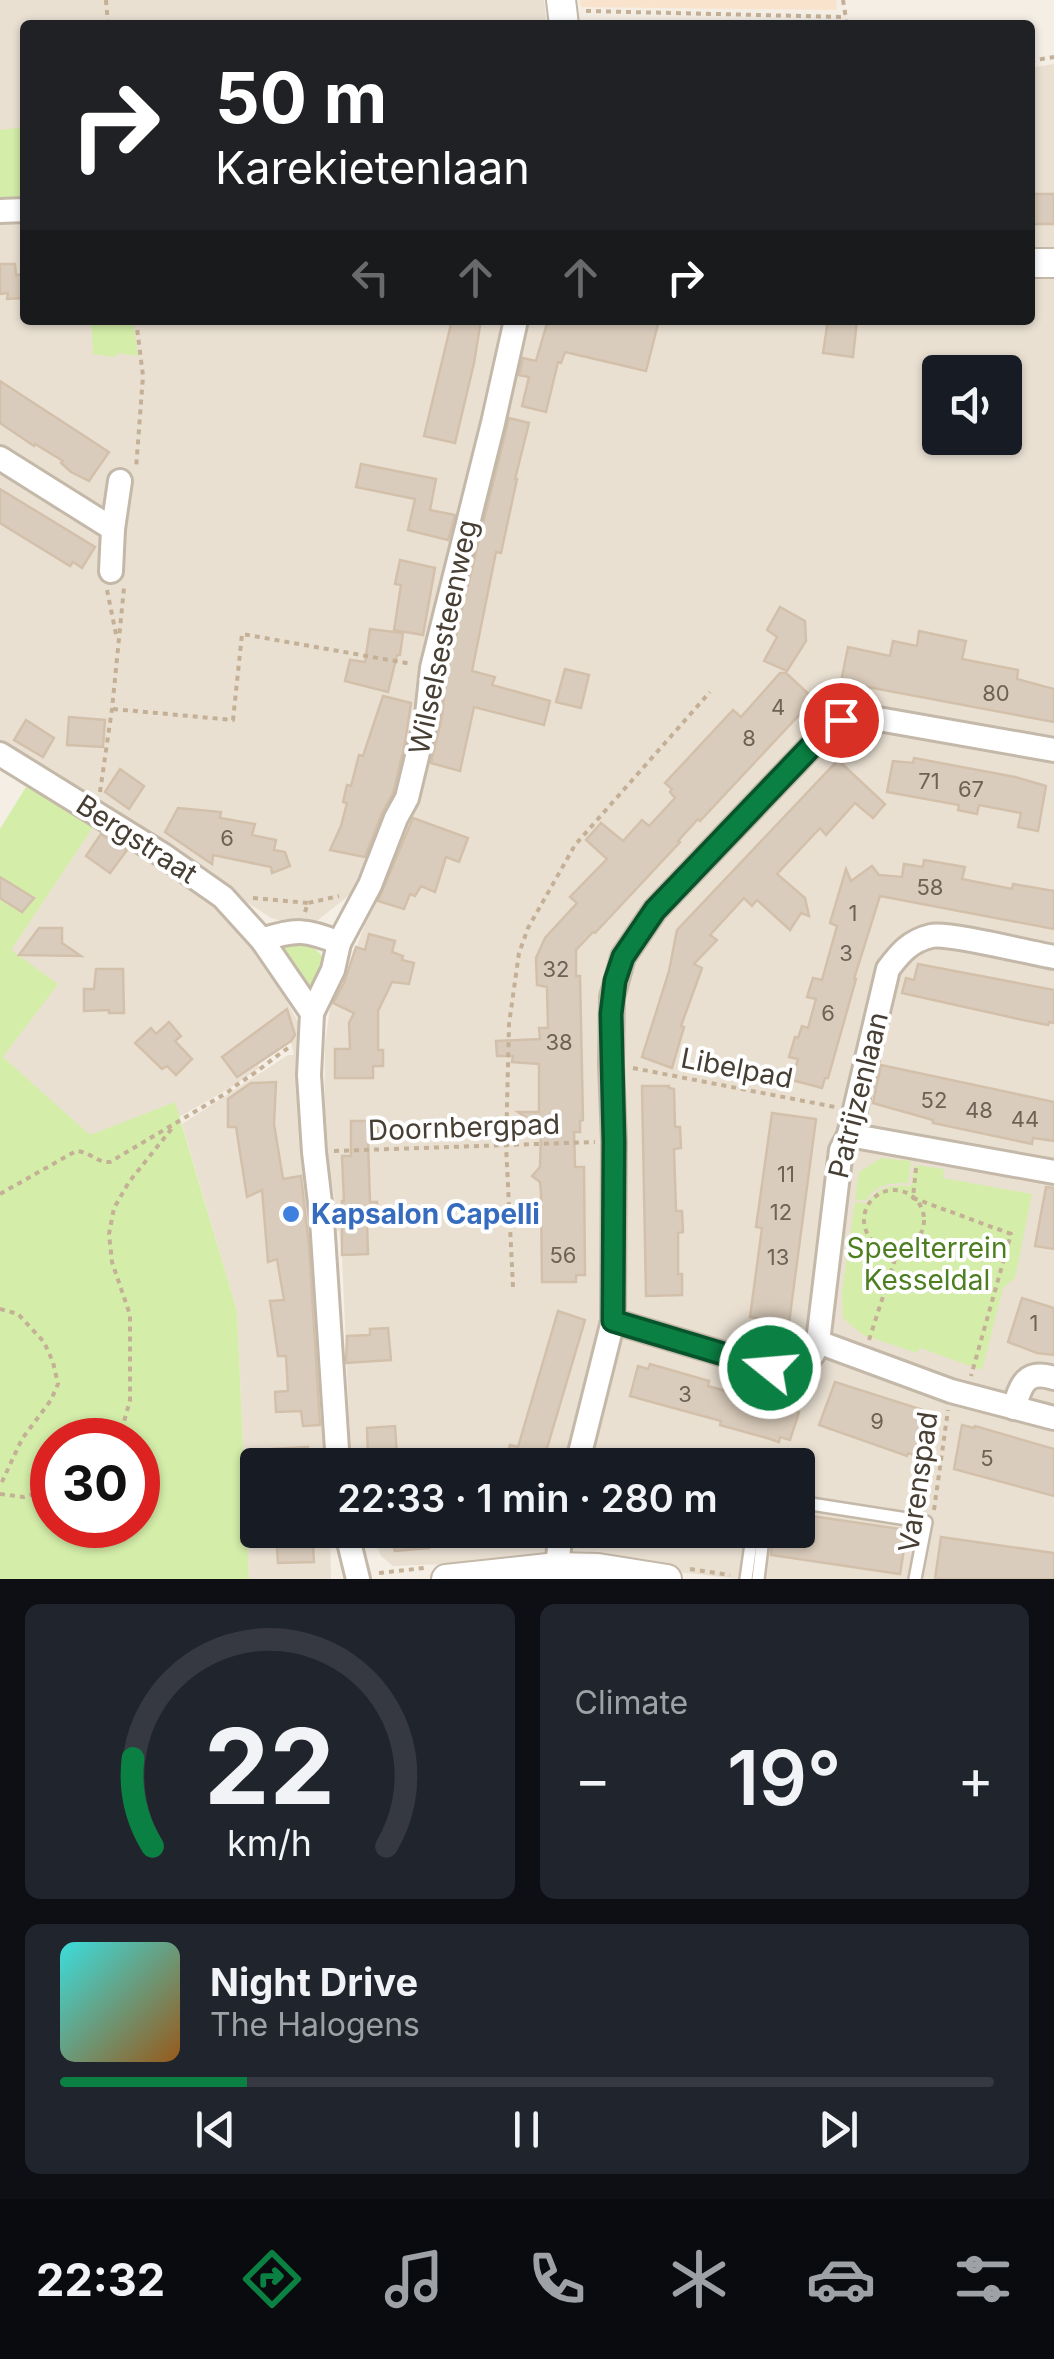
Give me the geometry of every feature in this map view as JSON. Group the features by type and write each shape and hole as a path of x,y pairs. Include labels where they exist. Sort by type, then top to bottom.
{"street":[{"name":"Wilselsesteenweg","path":"337,1448 314,1152 312,1014 407,798 427,715 432,668 515,325"},
{"path":"0,458 113,529"},
{"path":"109,580 120,482"},
{"path":"581,1448 613,1321 611,1014 623,957 638,933 655,910 825,732 841,720 868,717 1054,750"},
{"name":"Bergstraat","path":"0,754 204,882 233,905 262,940"},
{"path":"312,1014 262,940 282,933 316,932 340,943"},
{"name":"Patrijzenlaan","path":"818,1342 840,1150 850,1136 888,969 901,952 936,934 1054,958"},
{"path":"850,1136 1054,1172"},
{"path":"613,1321 780,1371 800,1370 818,1342 958,1392 1054,1418"},
{"path":"1014,1408 1026,1379 1034,1375 1054,1378"},
{"path":"350,1548 358,1579"},
{"path":"557,1567 559,1548"},
{"path":"446,1579 557,1567 667,1579"}],"lane":[{"path":"815,1505 926,1522 915,1579"},
{"path":"746,1579 750,1548"},
{"path":"758,1579 762,1548"}],"path":[{"path":"844,0 847,20"},
{"path":"563,12 846,17"},
{"path":"109,580 118,647"},
{"path":"112,709 233,720 242,634 432,668"},
{"path":"513,1287 506,1145 509,1024 519,953 528,928 574,845 710,692"},
{"path":"272,900 308,904 346,894 362,900"},
{"path":"298,932 308,904"},
{"path":"0,1194 76,1151 110,1162 228,1092 267,1062"},
{"name":"Libelpad","path":"611,1064 855,1110"},
{"path":"125,1418 130,1400 130,1315 112,1262 109,1234 114,1208 129,1182 176,1123"},
{"name":"Doornbergpad","path":"314,1152 614,1142"},
{"path":"913,1198 917,1147"},
{"path":"887,1192 913,1198 923,1214 921,1233 908,1247 898,1250 881,1247 868,1235 864,1218 871,1201 887,1192"},
{"name":"Varenspad","path":"913,1198 1010,1234 958,1392 932,1520"},
{"path":"863,1359 898,1250"},
{"path":"0,1486 22,1439 58,1384 44,1342 18,1314 1,1309"},
{"path":"0,1494 30,1495"}],"shaded area":[{"path":"0,0 544,0 546,20 20,20 20,325 501,325 393,796 374,856 352,893 308,928 271,918 0,745"},
{"path":"580,0 836,0 837,10 581,7"},
{"path":"1054,64 1054,250 1035,250 1035,67"},
{"path":"1035,277 1054,278 1054,1579 737,1579 572,1559 393,1566 381,1556 377,1548 815,1548 815,1448 350,1448 342,1255 324,1146 325,1043 339,980 350,965 411,818 441,700 436,699 521,325 1035,325"},
{"path":"97,821 213,899 276,981 298,1022 323,1312 327,1448 243,1448 237,1311 182,1124 288,1055 294,1055 291,1042 230,1088 179,1117 174,1103 90,1136 3,1057 57,984 10,951"},
{"path":"248,1548 330,1548 331,1579 249,1579"}],"green space":[{"path":"20,128 20,200 0,201 0,130"},
{"path":"91,325 134,325 138,356 93,354"},
{"path":"29,782 97,821 11,950 58,984 3,1057 90,1135 175,1102 237,1311 243,1448 240,1448 240,1548 248,1548 249,1579 0,1579 0,829"},
{"path":"297,939 320,953 325,961 314,997 274,942"},
{"path":"881,1158 911,1161 908,1183 884,1186 865,1201 855,1199 859,1172"},
{"name":"Speelterrein Kesseldal","path":"915,1165 944,1169 943,1178 1032,1194 1015,1278 1003,1288 982,1370 920,1348 917,1353 863,1335 843,1318 842,1292 855,1202 866,1204 886,1188 911,1186"}],"building":[{"path":"1035,194 1054,194 1054,224 1035,224"},
{"path":"0,264 15,264 16,275 20,275 20,298 7,299 8,293 0,294"},
{"path":"451,325 480,325 455,443 424,436"},
{"path":"547,325 658,325 646,371 565,352 561,363 558,362 546,412 522,406 529,377 519,375 523,358 536,361"},
{"path":"827,325 856,325 853,357 823,353"},
{"path":"0,381 109,452 89,481 0,423"},
{"path":"509,418 529,423 501,553 496,552 472,671 495,677 492,685 550,701 544,725 474,707 460,771 431,763 447,671"},
{"path":"361,464 436,479 430,510 455,515 448,540 408,530 415,499 356,487"},
{"path":"0,489 95,547 82,568 73,562 70,566 0,523"},
{"path":"400,560 435,568 423,635 394,630 401,585 395,584"},
{"path":"780,607 805,621 806,641 787,671 764,661 777,637 767,630"},
{"path":"370,629 403,633 388,692 345,681 350,660 365,662"},
{"path":"919,631 966,641 962,659 1018,670 1017,679 1054,689 1054,722 841,682 848,647 890,656 893,641 917,646"},
{"path":"565,669 589,675 581,708 556,702"},
{"path":"780,673 786,673 814,699 576,950 583,1120 580,1132 574,1132 575,1167 584,1167 585,1275 576,1275 576,1282 542,1282 540,1182 532,1176 540,1167 541,1133 537,1133 537,1125 518,1112 539,1112 539,1064 512,1062 513,1056 497,1056 496,1041 540,1039 539,1028 548,1028 547,987 537,985 536,958 545,938 577,903 570,897 607,859 586,840 601,823 623,841 642,820 649,826 675,798 665,783 733,710 741,717"},
{"path":"383,696 411,703 393,793 365,857 330,850 341,826 347,785 351,786"},
{"path":"69,717 105,720 103,747 67,745"},
{"path":"26,720 54,738 43,757 14,740"},
{"path":"914,758 1046,786 1038,831 1018,827 1021,813 979,805 977,814 958,810 959,805 887,792 893,761 913,763"},
{"path":"838,760 885,804 873,818 855,803 826,835 820,828 777,874 805,898 809,916 801,913 790,930 757,900 752,906 744,898 710,935 717,940 694,964 702,968 681,1026 684,1027 672,1068 642,1057 669,971 677,930"},
{"path":"120,769 144,786 129,809 105,792"},
{"path":"178,808 221,812 220,818 255,824 252,835 276,840 274,850 285,852 290,866 272,873 271,867 213,855 212,864 165,832"},
{"path":"413,818 468,838 459,862 446,857 435,892 421,886 415,896 410,894 404,909 378,901"},
{"path":"101,834 127,850 110,873 86,856"},
{"path":"924,860 965,867 962,879 1012,889 1013,884 1054,891 1054,929 880,896 828,1078 822,1088 792,1080 798,1059 789,1057 802,1026 808,1028 816,999 807,997 813,978 822,980 837,926 830,923 846,869 851,881 872,866 879,875 902,877 904,864 923,867"},
{"path":"0,877 34,898 22,912 0,898"},
{"path":"39,928 62,928 62,943 81,956 19,955"},
{"path":"369,934 395,941 392,952 414,963 409,984 392,982 378,1011 378,1050 383,1050 383,1066 373,1066 373,1078 335,1078 335,1049 350,1049 349,1023 354,1013 333,1003 356,947 365,950"},
{"path":"918,964 1054,990 1054,1023 1048,1025 902,993 906,978 914,980"},
{"path":"96,969 123,969 124,1013 84,1011 84,989 94,989"},
{"path":"287,1009 295,1035 291,1041 237,1077 222,1057"},
{"path":"169,1022 181,1036 175,1041 192,1059 176,1075 167,1066 162,1069 135,1043 151,1028 156,1034"},
{"path":"881,1065 1054,1102 1054,1141 1033,1138 1032,1144 933,1123 873,1103"},
{"path":"276,1082 274,1124 283,1179 301,1176 320,1425 303,1426 301,1411 276,1412 275,1392 288,1391 286,1356 278,1356 270,1301 284,1300 277,1259 268,1262 262,1190 247,1197 236,1127 228,1127 228,1099 251,1083"},
{"path":"642,1086 674,1089 675,1127 680,1127 681,1148 674,1149 676,1211 682,1211 678,1274 682,1274 682,1295 646,1296"},
{"path":"772,1113 816,1119 789,1323 750,1317 762,1228 756,1227"},
{"path":"351,1121 377,1121 378,1142 368,1142 370,1202 377,1202 377,1223 367,1223 368,1254 342,1255 342,1156 351,1156"},
{"path":"1046,1187 1054,1188 1054,1249 1035,1246"},
{"path":"1022,1298 1054,1308 1054,1355 1008,1342"},
{"path":"558,1311 585,1320 547,1448 509,1448 518,1447"},
{"path":"388,1328 391,1360 346,1363 347,1336 370,1335 370,1329"},
{"path":"650,1364 709,1381 708,1386 799,1412 790,1440 780,1437 779,1442 630,1396 638,1366 648,1369"},
{"path":"835,1382 934,1415 920,1457 819,1425"},
{"path":"962,1425 1054,1449 1054,1496 954,1469"},
{"path":"395,1426 396,1448 368,1448 367,1428"},
{"path":"815,1516 907,1530 900,1574 771,1555 772,1548 815,1548"},
{"path":"941,1537 1054,1553 1054,1579 935,1579"},
{"path":"277,1548 313,1548 314,1562 278,1563"}],"place":[{"name":"Kapsalon Capelli","path":"291,1214"}],"route":[{"path":"770,1368 613,1321 612,997 623,957 655,910 825,732 841,720"}]}
